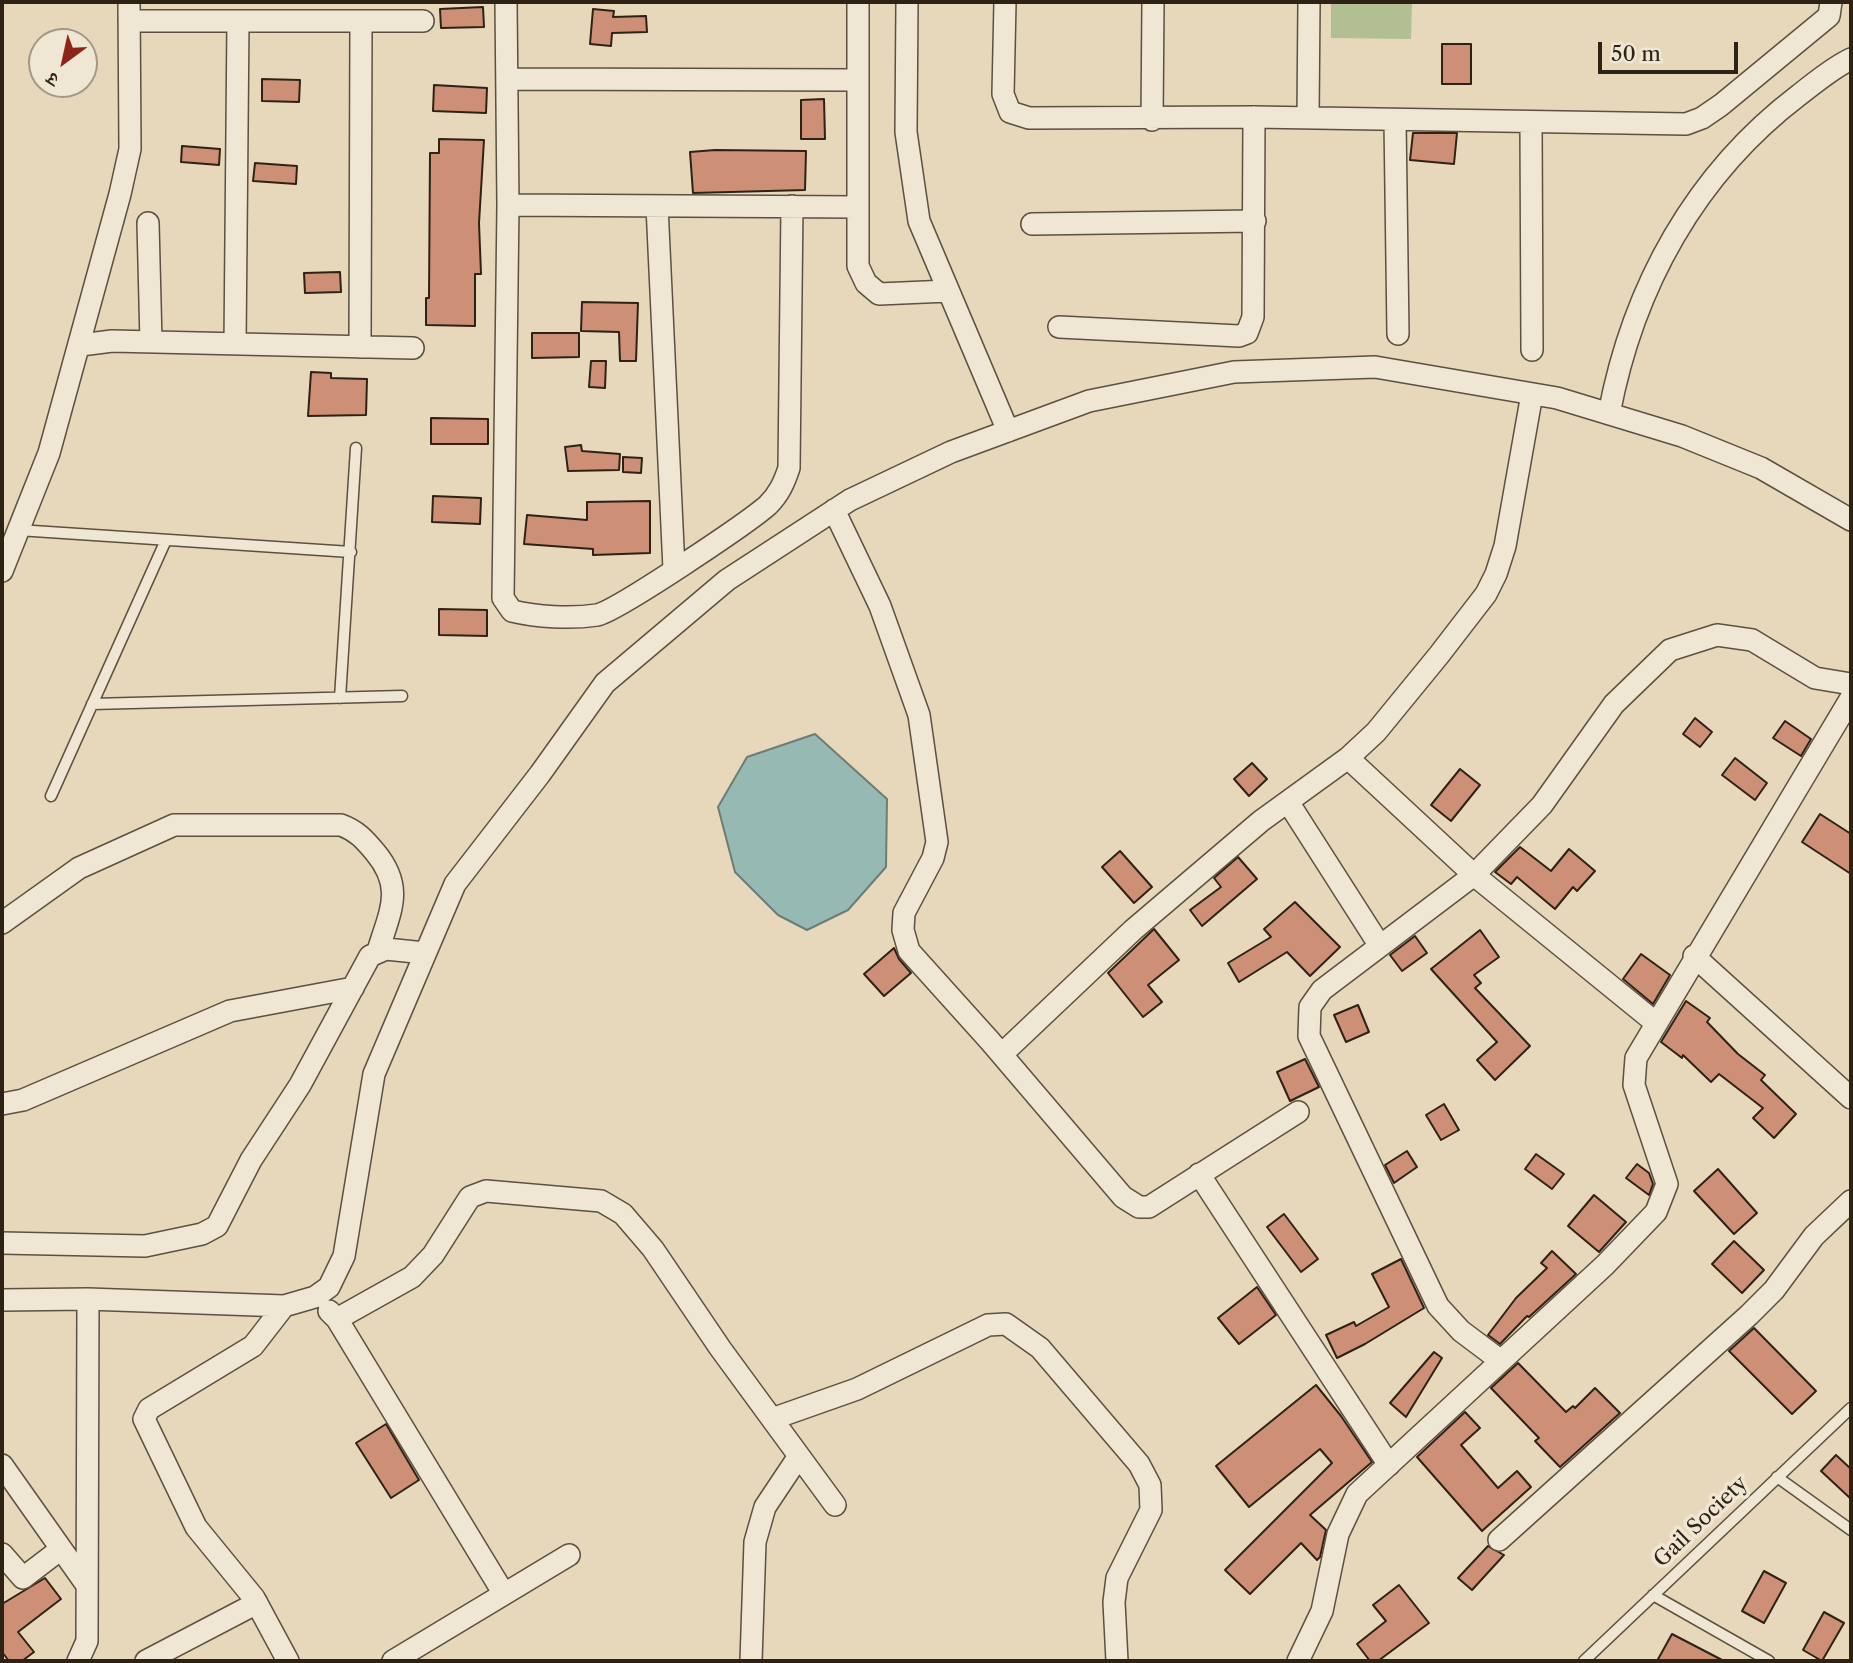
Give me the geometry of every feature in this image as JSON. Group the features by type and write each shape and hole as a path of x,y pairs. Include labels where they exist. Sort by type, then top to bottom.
{"street":[{"path":"506,2 508,205 503,598 512,611 534,616 599,615 674,569 767,506 781,490 789,468 792,206"},
{"path":"859,2 858,266 866,284 879,293 948,290"},
{"path":"906,2 906,132 919,221 1008,431"},
{"path":"1005,2 1003,94 1010,112 1029,118 1153,120 1308,117 1686,124 1702,118 1829,16 1831,2"},
{"path":"1153,2 1153,120"},
{"path":"1308,2 1308,117"},
{"path":"2,571 49,453 81,345 130,149 129,11 238,22 423,20"},
{"path":"360,346 361,21"},
{"path":"235,344 238,22"},
{"path":"1609,414 1618,368 1637,314 1676,232 1716,172 1759,125 1851,58"},
{"path":"507,79 857,80"},
{"path":"1059,327 1239,336 1247,333 1253,317 1254,117"},
{"path":"1395,120 1398,334"},
{"path":"1531,123 1532,350"},
{"path":"508,205 858,207"},
{"path":"657,206 674,569"},
{"path":"1032,224 1255,221"},
{"path":"148,223 150,342"},
{"path":"81,345 112,341 412,348"},
{"path":"2,1300 88,1299 284,1306 315,1297 329,1287 344,1256 373,1074 455,884 540,774 604,683 727,580 834,510 951,452 1089,401 1234,372 1375,367 1532,394 1682,436 1762,468 1851,520"},
{"path":"1002,1054 1133,930 1288,802 1348,758 1376,732 1486,594 1505,546 1532,394"},
{"path":"834,510 880,606 919,715 937,842 933,858 904,913 903,930 909,951 1002,1054 1124,1198 1139,1207 1149,1207 1298,1112"},
{"path":"1501,1361 1461,1331 1438,1307 1309,1036 1310,1007 1322,990 1474,875 1542,805 1614,704 1670,650 1717,635 1752,640 1815,678 1851,684"},
{"path":"1298,1661 1322,1611 1338,1534 1357,1494 1605,1265 1656,1212 1667,1184 1634,1085 1636,1058 1851,698"},
{"path":"1348,758 1474,875 1656,1023"},
{"path":"1288,802 1380,946"},
{"path":"2,923 79,868 174,825 341,825 358,832 390,873 394,900 378,951"},
{"path":"2,1243 145,1246 202,1234 217,1226 250,1160 300,1085 370,956 378,951 425,953"},
{"path":"1695,956 1851,1098"},
{"path":"2,1104 23,1100 230,1011 353,988"},
{"path":"1199,1174 1389,1465"},
{"path":"337,1320 412,1277 433,1255 470,1197 486,1191 601,1201 623,1214 653,1249 835,1505"},
{"path":"1499,1540 1749,1315 1774,1290 1814,1236 1851,1201"},
{"path":"315,1297 337,1320 505,1594"},
{"path":"78,1661 87,1642 88,1299"},
{"path":"284,1306 253,1346 144,1414 196,1527 257,1603 288,1661"},
{"path":"772,1419 857,1388 988,1325 1006,1324 1021,1332 1040,1348 1071,1382 1139,1464 1150,1485 1151,1510 1116,1578 1114,1602 1117,1661"},
{"path":"751,1661 758,1523 799,1456"},
{"path":"2,1465 86,1584"},
{"path":"2,1554 17,1575 23,1577 61,1549"},
{"path":"393,1661 569,1555"},
{"path":"146,1661 257,1603"}],"lane":[{"path":"340,698 356,448"},
{"path":"18,530 351,552"},
{"path":"51,796 166,540"},
{"path":"93,704 402,696"},
{"name":"Gail Society","path":"1584,1661 1851,1408"},
{"name":"Gail Society","path":"1777,1476 1851,1530"},
{"name":"Gail Society","path":"1653,1595 1769,1661"}],"green space":[{"path":"1331,2 1412,2 1411,39 1331,38"}],"water":[{"path":"815,734 887,799 886,867 848,910 807,930 778,915 735,872 718,807 747,757"}],"building":[{"path":"483,7 484,27 441,28 440,9"},
{"path":"593,9 614,11 613,17 646,16 647,32 612,33 611,46 590,44"},
{"path":"1442,44 1471,44 1471,84 1442,84"},
{"path":"262,79 300,80 299,102 262,101"},
{"path":"434,85 487,88 486,113 433,111"},
{"path":"824,99 825,139 801,139 801,100"},
{"path":"1413,133 1457,133 1454,164 1410,160"},
{"path":"439,139 484,140 479,223 481,274 475,274 475,326 426,325 426,298 429,298 430,153 439,153"},
{"path":"182,146 220,149 219,165 181,162"},
{"path":"806,151 805,190 693,193 690,152"},
{"path":"255,163 297,166 296,184 253,181"},
{"path":"340,272 341,292 305,293 304,273"},
{"path":"582,302 638,303 636,361 620,361 619,332 581,331"},
{"path":"532,333 579,333 579,357 532,358"},
{"path":"591,361 606,361 605,388 589,387"},
{"path":"311,372 331,373 331,378 367,379 366,415 308,416"},
{"path":"431,418 488,419 488,444 431,444"},
{"path":"581,445 582,451 620,454 619,470 568,471 565,447"},
{"path":"623,457 642,458 641,473 623,472"},
{"path":"433,496 481,498 480,524 432,522"},
{"path":"650,501 650,553 593,555 593,549 524,544 527,515 587,520 587,502"},
{"path":"439,609 487,610 487,636 439,635"},
{"path":"1695,718 1712,732 1700,747 1683,734"},
{"path":"1785,721 1811,739 1801,756 1773,738"},
{"path":"1735,758 1767,783 1755,800 1722,775"},
{"path":"1252,763 1267,779 1249,796 1234,779"},
{"path":"1460,769 1480,785 1451,821 1431,805"},
{"path":"1820,814 1851,834 1851,874 1802,842"},
{"path":"1520,847 1551,871 1569,849 1595,871 1577,891 1573,887 1555,909 1517,877 1511,884 1495,872"},
{"path":"1120,851 1152,887 1134,903 1102,867"},
{"path":"1238,857 1257,879 1202,926 1190,910 1221,887 1214,878"},
{"path":"1295,902 1340,947 1310,976 1287,952 1239,982 1228,963 1271,937 1264,929"},
{"path":"1154,929 1179,960 1148,985 1162,1002 1143,1017 1108,973"},
{"path":"1480,930 1499,957 1474,975 1481,983 1475,988 1530,1046 1495,1080 1477,1060 1497,1042 1431,969"},
{"path":"1415,936 1427,953 1402,971 1390,955"},
{"path":"894,948 911,973 884,996 864,974"},
{"path":"1641,954 1670,975 1653,1004 1623,979"},
{"path":"1686,1001 1710,1018 1707,1022 1738,1054 1765,1075 1761,1080 1796,1114 1774,1138 1753,1118 1763,1108 1719,1074 1711,1082 1683,1055 1682,1058 1661,1042"},
{"path":"1358,1005 1369,1032 1346,1042 1334,1015"},
{"path":"1305,1059 1319,1087 1290,1101 1277,1072"},
{"path":"1444,1104 1459,1130 1441,1140 1426,1115"},
{"path":"1407,1151 1417,1167 1394,1183 1385,1165"},
{"path":"1536,1154 1564,1174 1552,1189 1525,1169"},
{"path":"1637,1164 1649,1173 1653,1184 1649,1195 1626,1178"},
{"path":"1718,1169 1757,1213 1734,1234 1694,1191"},
{"path":"1594,1195 1626,1222 1599,1252 1568,1226"},
{"path":"1284,1214 1318,1259 1301,1272 1267,1227"},
{"path":"1734,1241 1764,1270 1742,1293 1712,1264"},
{"path":"1552,1251 1576,1274 1527,1316 1500,1344 1488,1335 1516,1298 1547,1268 1541,1263"},
{"path":"1401,1259 1424,1308 1337,1358 1326,1335 1354,1322 1356,1326 1389,1307 1372,1274"},
{"path":"1257,1287 1276,1315 1239,1344 1218,1318"},
{"path":"1754,1328 1816,1391 1792,1414 1729,1351"},
{"path":"1434,1352 1442,1358 1406,1417 1390,1403"},
{"path":"1518,1363 1566,1412 1573,1406 1575,1408 1595,1388 1620,1413 1560,1467 1535,1441 1539,1438 1491,1388"},
{"path":"1316,1385 1372,1462 1310,1515 1326,1530 1320,1557 1317,1560 1301,1543 1250,1594 1225,1570 1332,1463 1320,1449 1249,1507 1216,1466"},
{"path":"1465,1412 1480,1428 1461,1445 1498,1488 1517,1471 1531,1487 1482,1531 1417,1457"},
{"path":"386,1424 419,1480 391,1498 356,1443"},
{"path":"1836,1455 1851,1469 1851,1499 1821,1471"},
{"path":"1488,1546 1504,1555 1472,1590 1458,1578"},
{"path":"1764,1571 1786,1583 1764,1623 1742,1611"},
{"path":"45,1578 61,1599 18,1632 34,1652 22,1661 9,1661 2,1652 2,1604"},
{"path":"1399,1585 1429,1623 1378,1661 1370,1661 1357,1644 1386,1621 1373,1605"},
{"path":"1824,1612 1844,1623 1822,1661 1803,1650"},
{"path":"1672,1634 1724,1661 1657,1661"}]}
